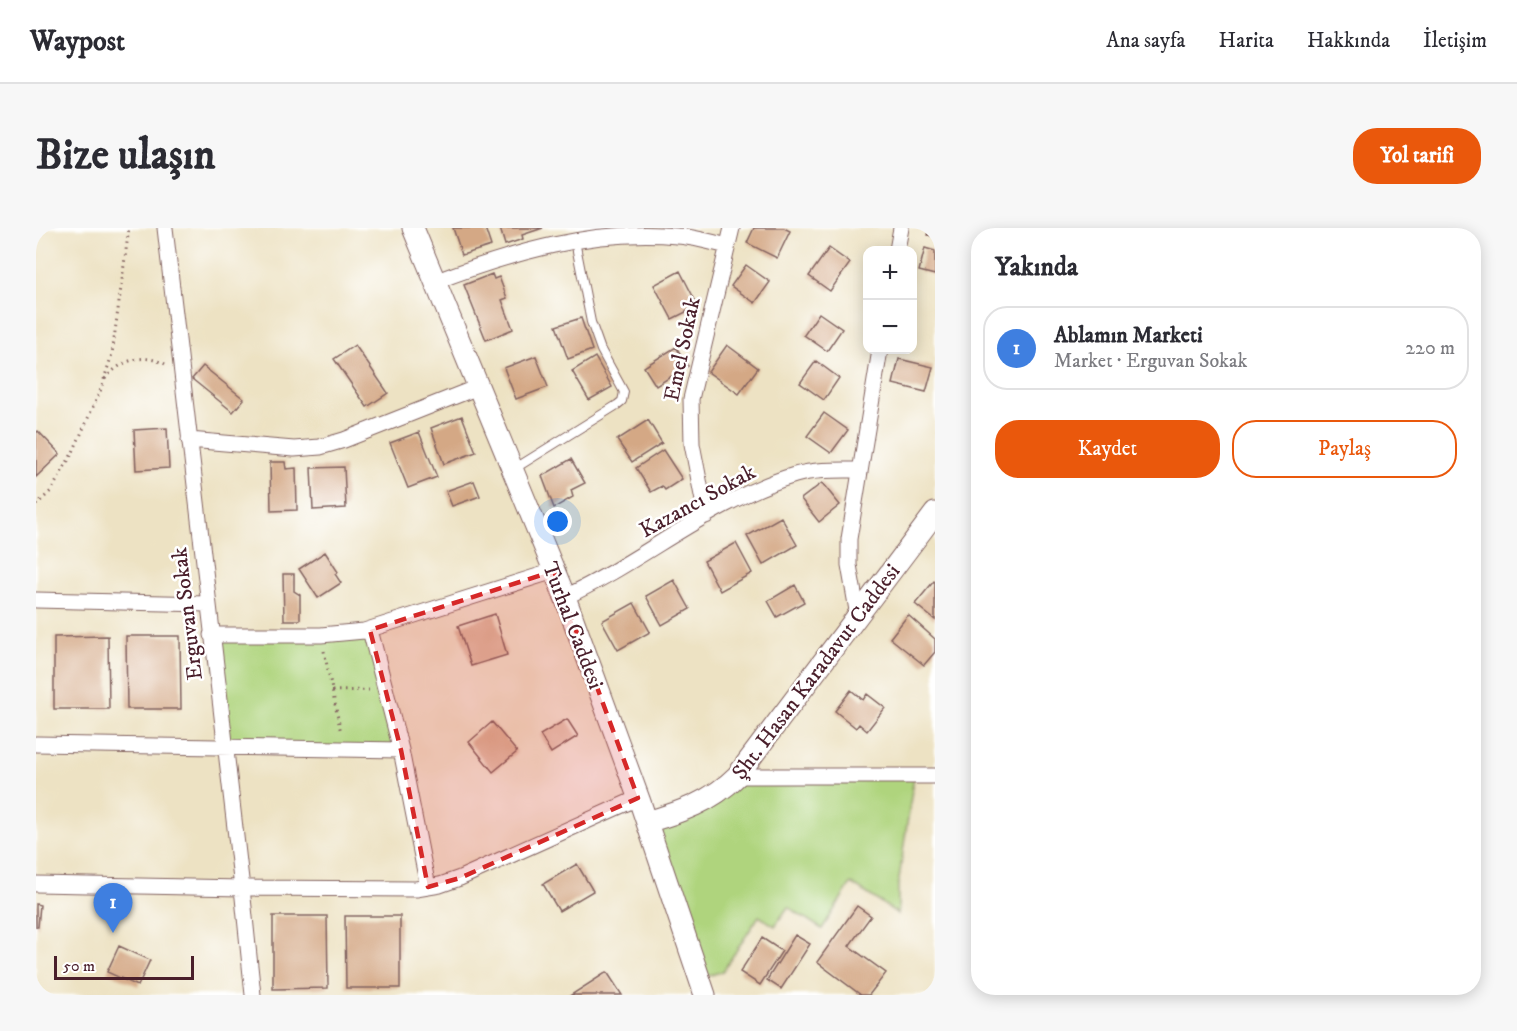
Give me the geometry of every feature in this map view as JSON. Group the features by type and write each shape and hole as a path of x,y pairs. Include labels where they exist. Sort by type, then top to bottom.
{"street":[{"name":"Erguvan Sokak","path":"165,228 253,995"},
{"name":"Turhal Caddesi","path":"412,228 565,597 647,822 705,995"},
{"name":"Emel Sokak","path":"706,516 692,444 690,414 694,383 732,228"},
{"path":"898,246 901,228"},
{"path":"434,282 492,260 536,248 575,241 626,235 663,235 688,237 727,246"},
{"path":"858,616 849,565 849,539 879,354"},
{"path":"189,440 294,449 320,447 344,440 478,387"},
{"name":"Kazancı Sokak","path":"565,597 602,579 706,516 754,491 796,475 830,470 859,470"},
{"name":"Şht. Hasan Karadavut Caddesi","path":"647,822 707,801 737,776 935,513"},
{"path":"211,635 321,635 370,630 554,571"},
{"path":"36,600 207,604"},
{"path":"370,630 401,750 428,887"},
{"path":"36,744 401,750"},
{"path":"737,776 935,776"},
{"path":"36,884 384,890 428,887 460,878 638,798"}],"lane":[{"path":"512,469 618,405 624,397 624,392 602,350 591,322 575,241"}],"path":[{"path":"36,505 51,490 73,452 104,381 112,354 129,228"},
{"path":"104,381 113,369 127,361 142,358 157,360 171,368 182,379"},
{"path":"321,635 344,749"},
{"path":"332,691 386,690"}],"highlighted area":[{"path":"554,571 638,798 460,878 428,887 401,750 370,630"}],"green space":[{"path":"370,630 401,750 225,747 211,635"},
{"path":"737,776 914,776 898,886 898,914 851,883 822,929 788,907 775,926 759,916 723,971 700,979 647,822"}],"building":[{"path":"453,228 485,228 491,246 462,255"},
{"path":"500,228 543,228 522,235 523,239 505,245"},
{"path":"754,228 784,228 790,231 777,258 747,243"},
{"path":"930,228 935,228 935,237 928,235"},
{"path":"829,248 850,263 830,291 809,276"},
{"path":"925,248 935,251 935,275 919,271"},
{"path":"746,265 770,282 755,303 731,286"},
{"path":"680,271 698,306 672,319 654,285"},
{"path":"492,274 494,279 499,277 507,298 502,300 513,329 486,340 464,285"},
{"path":"819,313 842,329 827,351 804,335"},
{"path":"581,318 592,350 568,359 556,326"},
{"path":"355,345 388,393 367,407 334,359"},
{"path":"727,345 758,368 739,394 708,372"},
{"path":"676,347 688,366 656,386 644,367"},
{"path":"536,356 548,387 516,399 504,368"},
{"path":"595,357 612,387 589,400 572,371"},
{"path":"899,359 933,367 926,392 893,384"},
{"path":"816,361 839,378 824,400 800,383"},
{"path":"203,366 244,399 233,412 192,379"},
{"path":"824,413 848,430 831,453 807,436"},
{"path":"462,416 476,452 444,464 431,428"},
{"path":"648,420 662,443 632,462 617,440"},
{"path":"167,428 169,468 136,470 134,430"},
{"path":"38,431 60,454 36,477 36,433"},
{"path":"419,432 437,477 408,488 390,443"},
{"path":"663,450 682,479 665,490 662,486 651,492 636,468"},
{"path":"571,459 585,483 571,490 573,497 554,508 542,476"},
{"path":"270,462 285,462 286,469 296,468 297,510 271,511"},
{"path":"344,467 346,508 313,510 311,468"},
{"path":"474,481 480,496 452,506 446,491"},
{"path":"822,483 840,505 819,522 801,499"},
{"path":"781,517 797,545 763,565 747,536"},
{"path":"736,543 752,573 720,591 704,561"},
{"path":"325,552 338,572 335,574 341,583 318,598 299,569"},
{"path":"283,574 294,574 294,591 300,595 300,620 284,620"},
{"path":"674,580 690,609 662,625 646,596"},
{"path":"935,582 935,620 915,604"},
{"path":"795,585 804,602 777,617 768,601"},
{"path":"634,603 650,632 618,650 602,621"},
{"path":"495,614 507,655 471,666 458,626"},
{"path":"908,615 935,639 935,652 924,665 890,638"},
{"path":"108,636 109,709 54,709 54,637"},
{"path":"126,636 180,636 181,709 127,709"},
{"path":"851,690 863,700 867,694 885,708 867,731 859,724 856,728 835,711"},
{"path":"567,719 578,736 551,753 540,735"},
{"path":"492,722 517,752 493,772 469,742"},
{"path":"577,864 593,891 559,911 543,884"},
{"path":"36,904 40,905 38,927 36,927"},
{"path":"857,906 871,916 849,946 886,973 869,995 861,995 817,962"},
{"path":"273,916 327,916 328,988 273,989"},
{"path":"345,916 400,916 400,988 346,988"},
{"path":"795,935 810,944 781,989 767,980"},
{"path":"762,938 782,951 760,985 740,972"},
{"path":"119,946 150,960 138,986 107,972"},
{"path":"607,972 622,995 571,995"}],"place":[{"name":"Ablamın Marketi","path":"113,933"}]}
